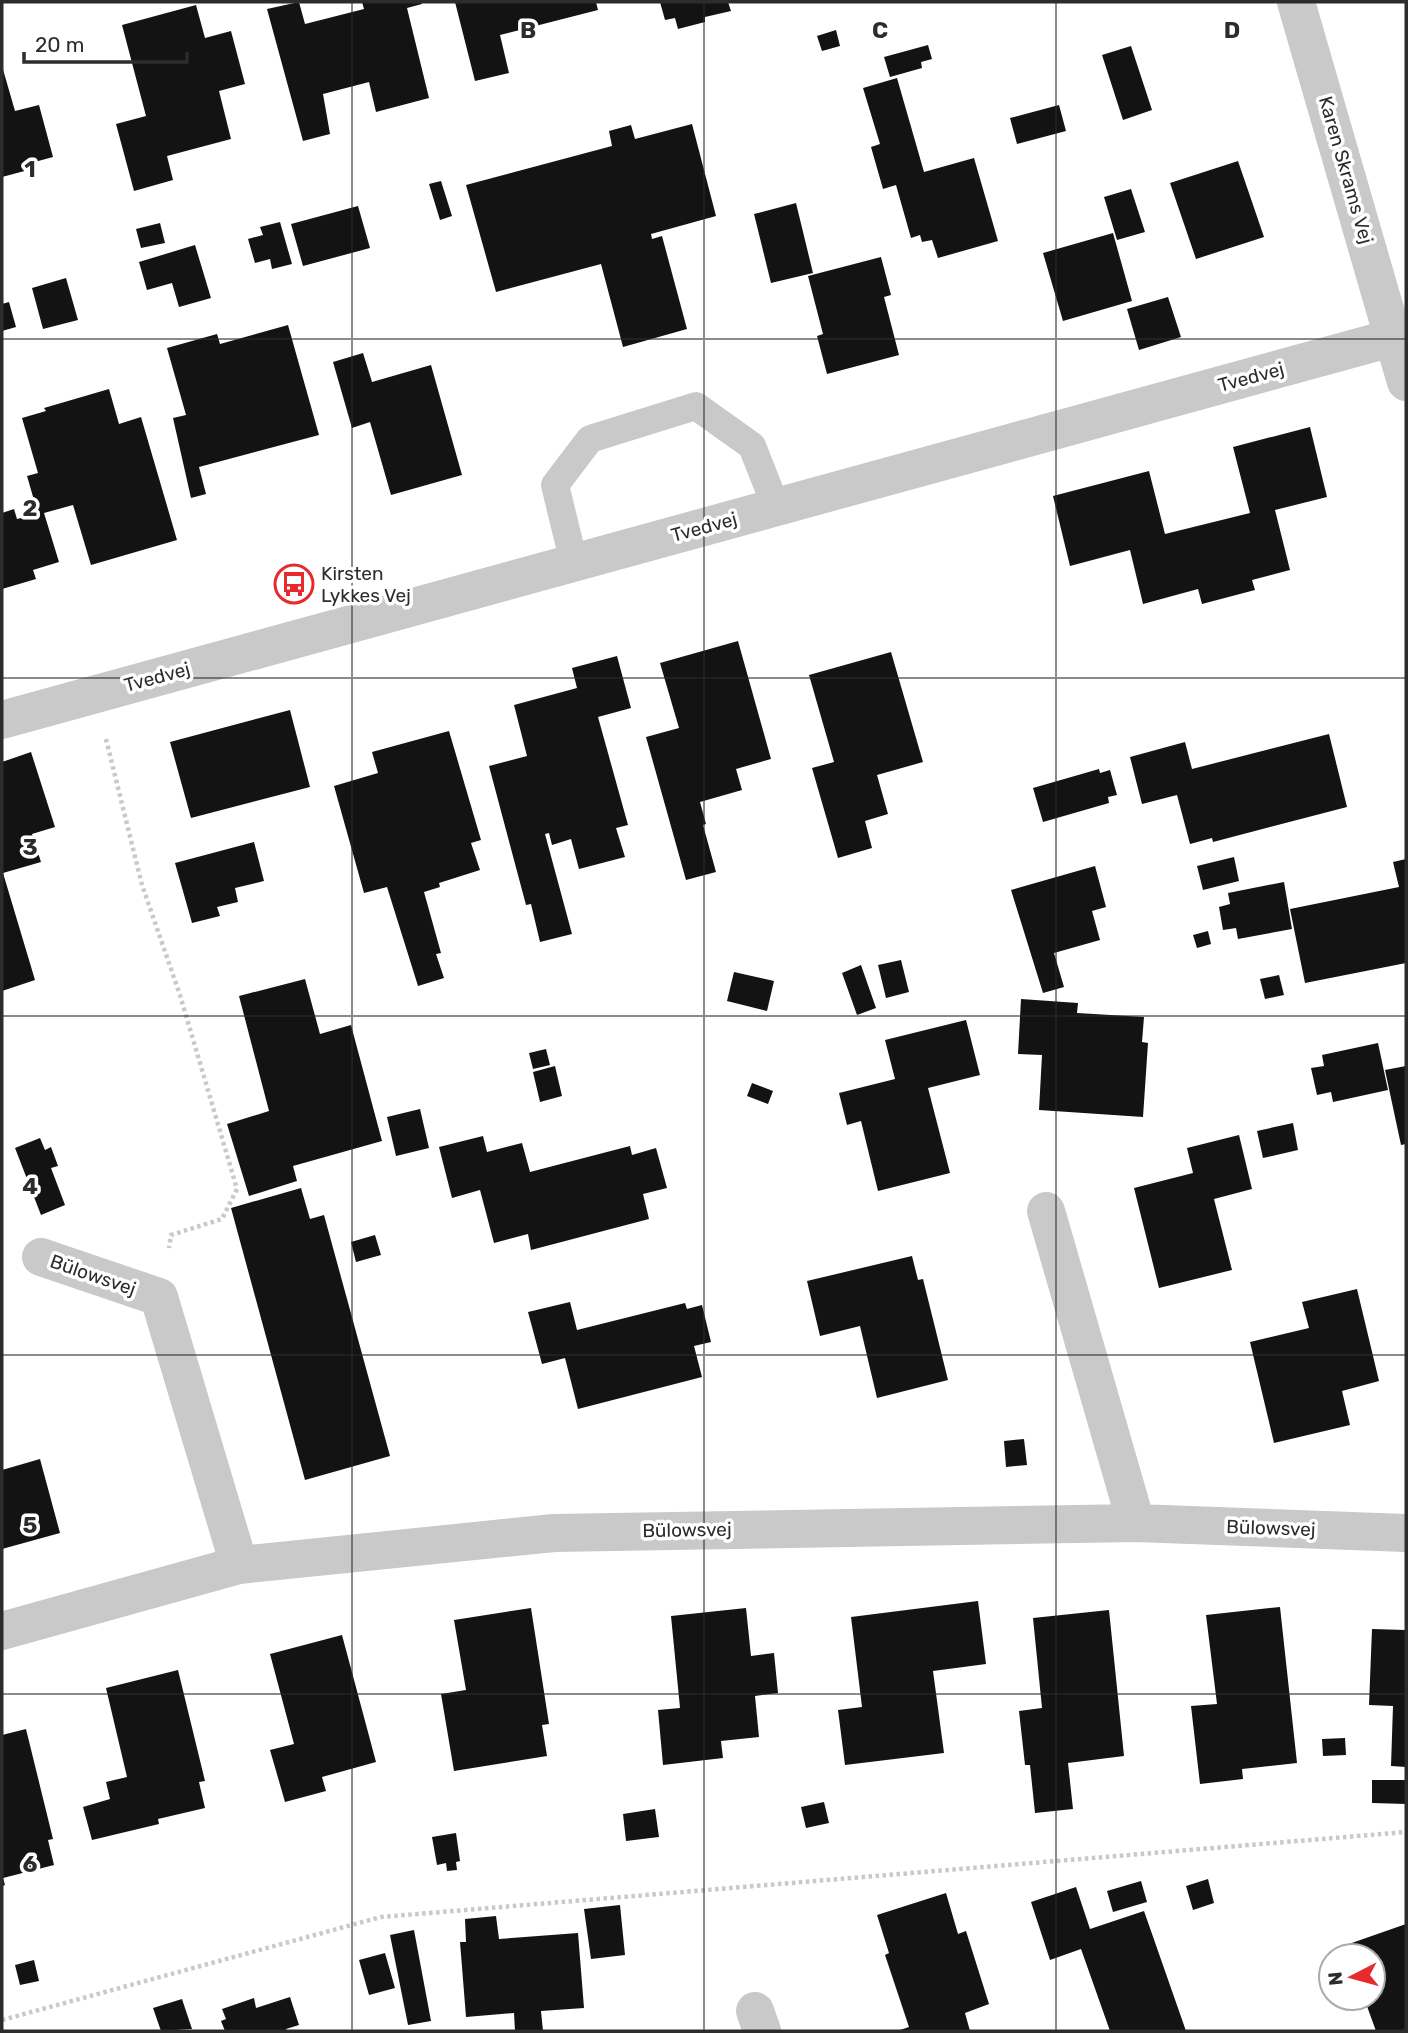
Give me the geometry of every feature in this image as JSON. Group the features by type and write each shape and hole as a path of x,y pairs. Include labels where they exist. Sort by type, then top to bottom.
{"street":[{"name":"Karen Skrams Vej","path":"1296,2 1401,336 1406,382"},
{"name":"Tvedvej","path":"2,720 1401,336"},
{"path":"1046,1211 1136,1523"},
{"name":"Bülowsvej","path":"41,1257 159,1297 239,1565"},
{"name":"Bülowsvej","path":"2,1631 239,1565 554,1533 1136,1523 1406,1533"}],"lane":[{"path":"574,563 555,485 590,439 696,405 752,446 776,507"}],"path":[{"path":"95,694 142,885 180,995 237,1189 222,1219 172,1235 159,1297"},
{"path":"2,2020 381,1917 1406,1832"}],"building":[{"path":"299,2 305,24 364,9 362,2 421,2 422,4 407,8 429,98 376,112 369,82 323,94 330,134 303,141 267,9"},
{"path":"455,2 596,2 598,10 500,35 509,73 475,81"},
{"path":"660,2 728,2 731,11 705,17 705,22 678,29 675,18 665,20"},
{"path":"196,5 205,38 231,31 245,84 219,91 231,139 167,156 173,180 134,191 116,124 146,116 122,25"},
{"path":"836,30 840,46 822,51 817,36"},
{"path":"928,45 932,59 921,62 922,68 890,77 884,57"},
{"path":"1131,46 1152,110 1123,120 1102,55"},
{"path":"2,66 15,111 39,105 53,157 31,163 32,169 2,177"},
{"path":"897,78 924,172 974,158 998,241 938,258 932,240 922,242 920,235 911,238 896,185 883,189 871,147 880,144 863,88"},
{"path":"1059,105 1066,131 1017,144 1010,118"},
{"path":"692,124 716,216 651,234 652,239 662,236 687,329 623,347 601,264 496,292 466,185 612,146 609,131 631,125 635,139"},
{"path":"1238,161 1264,237 1196,259 1170,183"},
{"path":"441,181 452,216 440,220 429,184"},
{"path":"1131,189 1145,232 1117,240 1104,197"},
{"path":"796,203 813,273 771,283 754,214"},
{"path":"358,206 370,248 303,266 291,224"},
{"path":"280,222 292,264 272,269 270,259 255,263 248,239 263,235 260,227"},
{"path":"160,223 165,243 141,248 136,229"},
{"path":"1113,233 1132,301 1063,321 1043,253"},
{"path":"195,245 211,298 179,307 172,283 147,290 139,262"},
{"path":"881,257 891,295 884,297 899,355 827,374 817,336 823,334 808,276"},
{"path":"66,278 78,320 43,329 32,288"},
{"path":"1168,297 1181,337 1139,350 1127,309"},
{"path":"9,302 16,327 2,331 2,304"},
{"path":"288,325 319,435 199,467 206,494 191,498 173,418 186,415 167,348 217,334 220,344"},
{"path":"363,353 372,382 431,365 462,475 391,495 370,422 352,428 333,362"},
{"path":"109,389 119,424 141,417 177,540 91,565 73,505 44,513 59,562 33,570 36,579 2,589 2,513 14,509 17,519 38,514 27,476 38,473 22,418 46,411 44,408"},
{"path":"1310,427 1327,497 1275,510 1290,570 1252,580 1255,590 1202,604 1198,589 1143,604 1130,550 1070,566 1053,496 1149,471 1165,534 1250,513 1233,447"},
{"path":"738,641 771,759 736,769 742,790 700,802 706,824 703,825 716,872 686,880 646,737 679,728 660,663"},
{"path":"891,652 923,762 877,775 888,814 865,821 872,848 838,858 812,768 834,762 809,675"},
{"path":"617,656 631,708 598,717 628,825 616,828 625,857 579,869 571,839 552,845 549,833 545,834 572,934 540,942 531,904 526,905 489,766 527,756 514,705 577,688 572,668"},
{"path":"290,710 310,787 191,818 170,742"},
{"path":"449,731 481,840 471,843 480,870 439,883 440,887 424,892 441,953 436,954 444,978 418,986 387,887 364,893 334,786 378,773 372,752"},
{"path":"1329,734 1347,807 1213,842 1212,838 1190,844 1177,795 1142,804 1130,757 1185,742 1192,769"},
{"path":"31,752 55,827 32,834 41,862 3,873 35,980 2,991 2,762"},
{"path":"1099,769 1100,773 1110,770 1117,795 1108,797 1109,803 1043,822 1033,788"},
{"path":"254,842 264,881 235,888 238,902 217,907 220,916 192,923 175,863"},
{"path":"1234,857 1239,881 1203,890 1197,866"},
{"path":"1406,859 1406,963 1305,983 1290,909 1399,887 1393,862"},
{"path":"1095,866 1106,907 1092,911 1100,940 1054,953 1064,987 1043,993 1011,890"},
{"path":"1284,882 1292,929 1238,939 1236,928 1223,930 1219,907 1230,904 1228,893"},
{"path":"1208,931 1211,944 1197,948 1193,935"},
{"path":"901,960 909,992 886,998 878,965"},
{"path":"861,965 876,1008 857,1015 842,973"},
{"path":"734,972 774,981 767,1011 727,1001"},
{"path":"1279,975 1284,995 1265,999 1260,979"},
{"path":"305,979 320,1034 351,1025 382,1141 293,1166 297,1181 249,1196 227,1124 269,1111 239,996"},
{"path":"1021,999 1078,1003 1077,1013 1144,1017 1142,1042 1148,1043 1143,1117 1039,1110 1042,1055 1018,1054"},
{"path":"966,1020 980,1075 928,1088 950,1173 878,1191 861,1121 847,1125 839,1093 895,1079 885,1040"},
{"path":"1378,1043 1388,1090 1333,1102 1331,1092 1317,1095 1311,1068 1324,1066 1322,1055"},
{"path":"546,1049 550,1065 533,1069 529,1053"},
{"path":"555,1066 562,1096 540,1102 533,1072"},
{"path":"1406,1066 1406,1144 1401,1145 1385,1070"},
{"path":"752,1083 773,1091 768,1104 747,1096"},
{"path":"420,1109 429,1148 396,1156 387,1117"},
{"path":"1293,1123 1298,1150 1263,1158 1257,1131"},
{"path":"1239,1135 1252,1189 1214,1199 1232,1270 1159,1288 1134,1188 1193,1173 1187,1148"},
{"path":"483,1136 487,1152 522,1143 530,1172 630,1146 632,1155 656,1148 667,1188 643,1194 649,1219 531,1250 528,1234 494,1243 480,1190 452,1198 439,1147"},
{"path":"40,1138 45,1150 51,1147 58,1166 51,1168 65,1205 41,1215 15,1148"},
{"path":"301,1188 310,1219 324,1215 390,1456 305,1480 231,1208"},
{"path":"375,1235 381,1255 356,1262 351,1242"},
{"path":"912,1256 918,1280 923,1279 948,1380 877,1398 860,1326 820,1336 807,1281"},
{"path":"1357,1289 1379,1381 1342,1391 1350,1425 1274,1443 1250,1342 1309,1328 1302,1302"},
{"path":"570,1302 577,1330 685,1303 687,1309 702,1305 711,1342 694,1346 702,1377 578,1409 565,1358 542,1364 528,1312"},
{"path":"1024,1439 1027,1465 1006,1467 1004,1441"},
{"path":"40,1459 60,1533 2,1549 2,1470"},
{"path":"978,1601 986,1664 933,1671 944,1753 845,1765 838,1710 862,1707 851,1617"},
{"path":"1280,1607 1297,1763 1242,1769 1243,1779 1200,1784 1191,1706 1217,1704 1206,1615"},
{"path":"531,1608 549,1724 542,1725 547,1756 454,1771 441,1694 466,1690 454,1620"},
{"path":"746,1608 751,1656 774,1653 778,1693 755,1696 759,1737 721,1741 723,1758 663,1765 658,1710 680,1708 671,1616"},
{"path":"1109,1610 1124,1756 1068,1763 1073,1809 1035,1813 1030,1765 1025,1765 1019,1711 1042,1708 1033,1618"},
{"path":"1372,1629 1406,1630 1406,1767 1391,1766 1393,1706 1369,1705"},
{"path":"342,1635 376,1762 322,1777 326,1791 285,1802 270,1750 294,1744 270,1654"},
{"path":"178,1670 205,1781 199,1782 205,1808 158,1819 159,1824 92,1840 83,1807 110,1799 106,1782 127,1777 106,1688"},
{"path":"26,1729 53,1839 48,1840 54,1865 3,1878 5,1885 2,1886 2,1735"},
{"path":"1345,1738 1346,1755 1323,1756 1322,1739"},
{"path":"1372,1780 1406,1780 1406,1804 1372,1803"},
{"path":"824,1802 829,1823 806,1828 801,1807"},
{"path":"655,1809 659,1837 626,1841 623,1814"},
{"path":"456,1833 460,1861 456,1862 457,1870 447,1871 446,1863 437,1865 432,1837"},
{"path":"1208,1879 1214,1903 1193,1910 1186,1886"},
{"path":"1141,1881 1147,1902 1113,1912 1107,1891"},
{"path":"1076,1887 1090,1929 1144,1911 1186,2031 1110,2031 1081,1949 1050,1960 1031,1902"},
{"path":"946,1893 958,1934 966,1931 989,2004 965,2013 970,2031 897,2031 909,2027 885,1955 889,1953 877,1915"},
{"path":"620,1905 625,1955 591,1959 584,1909"},
{"path":"496,1916 499,1939 578,1933 584,2008 541,2011 543,2031 515,2031 514,2013 466,2017 460,1942 466,1942 465,1919"},
{"path":"1406,1924 1406,2031 1376,2031 1369,2012 1387,2012 1387,1942 1355,1942"},
{"path":"414,1930 431,2021 408,2025 390,1935"},
{"path":"385,1953 395,1988 369,1995 359,1960"},
{"path":"34,1960 39,1981 20,1985 15,1965"},
{"path":"290,1997 299,2025 286,2029 287,2031 225,2031 221,2021 226,2019 222,2009 254,1998 256,2008"},
{"path":"182,1999 192,2029 161,2031 153,2008"}],"place":[{"name":"Kirsten Lykkes Vej","path":"294,584"}]}
